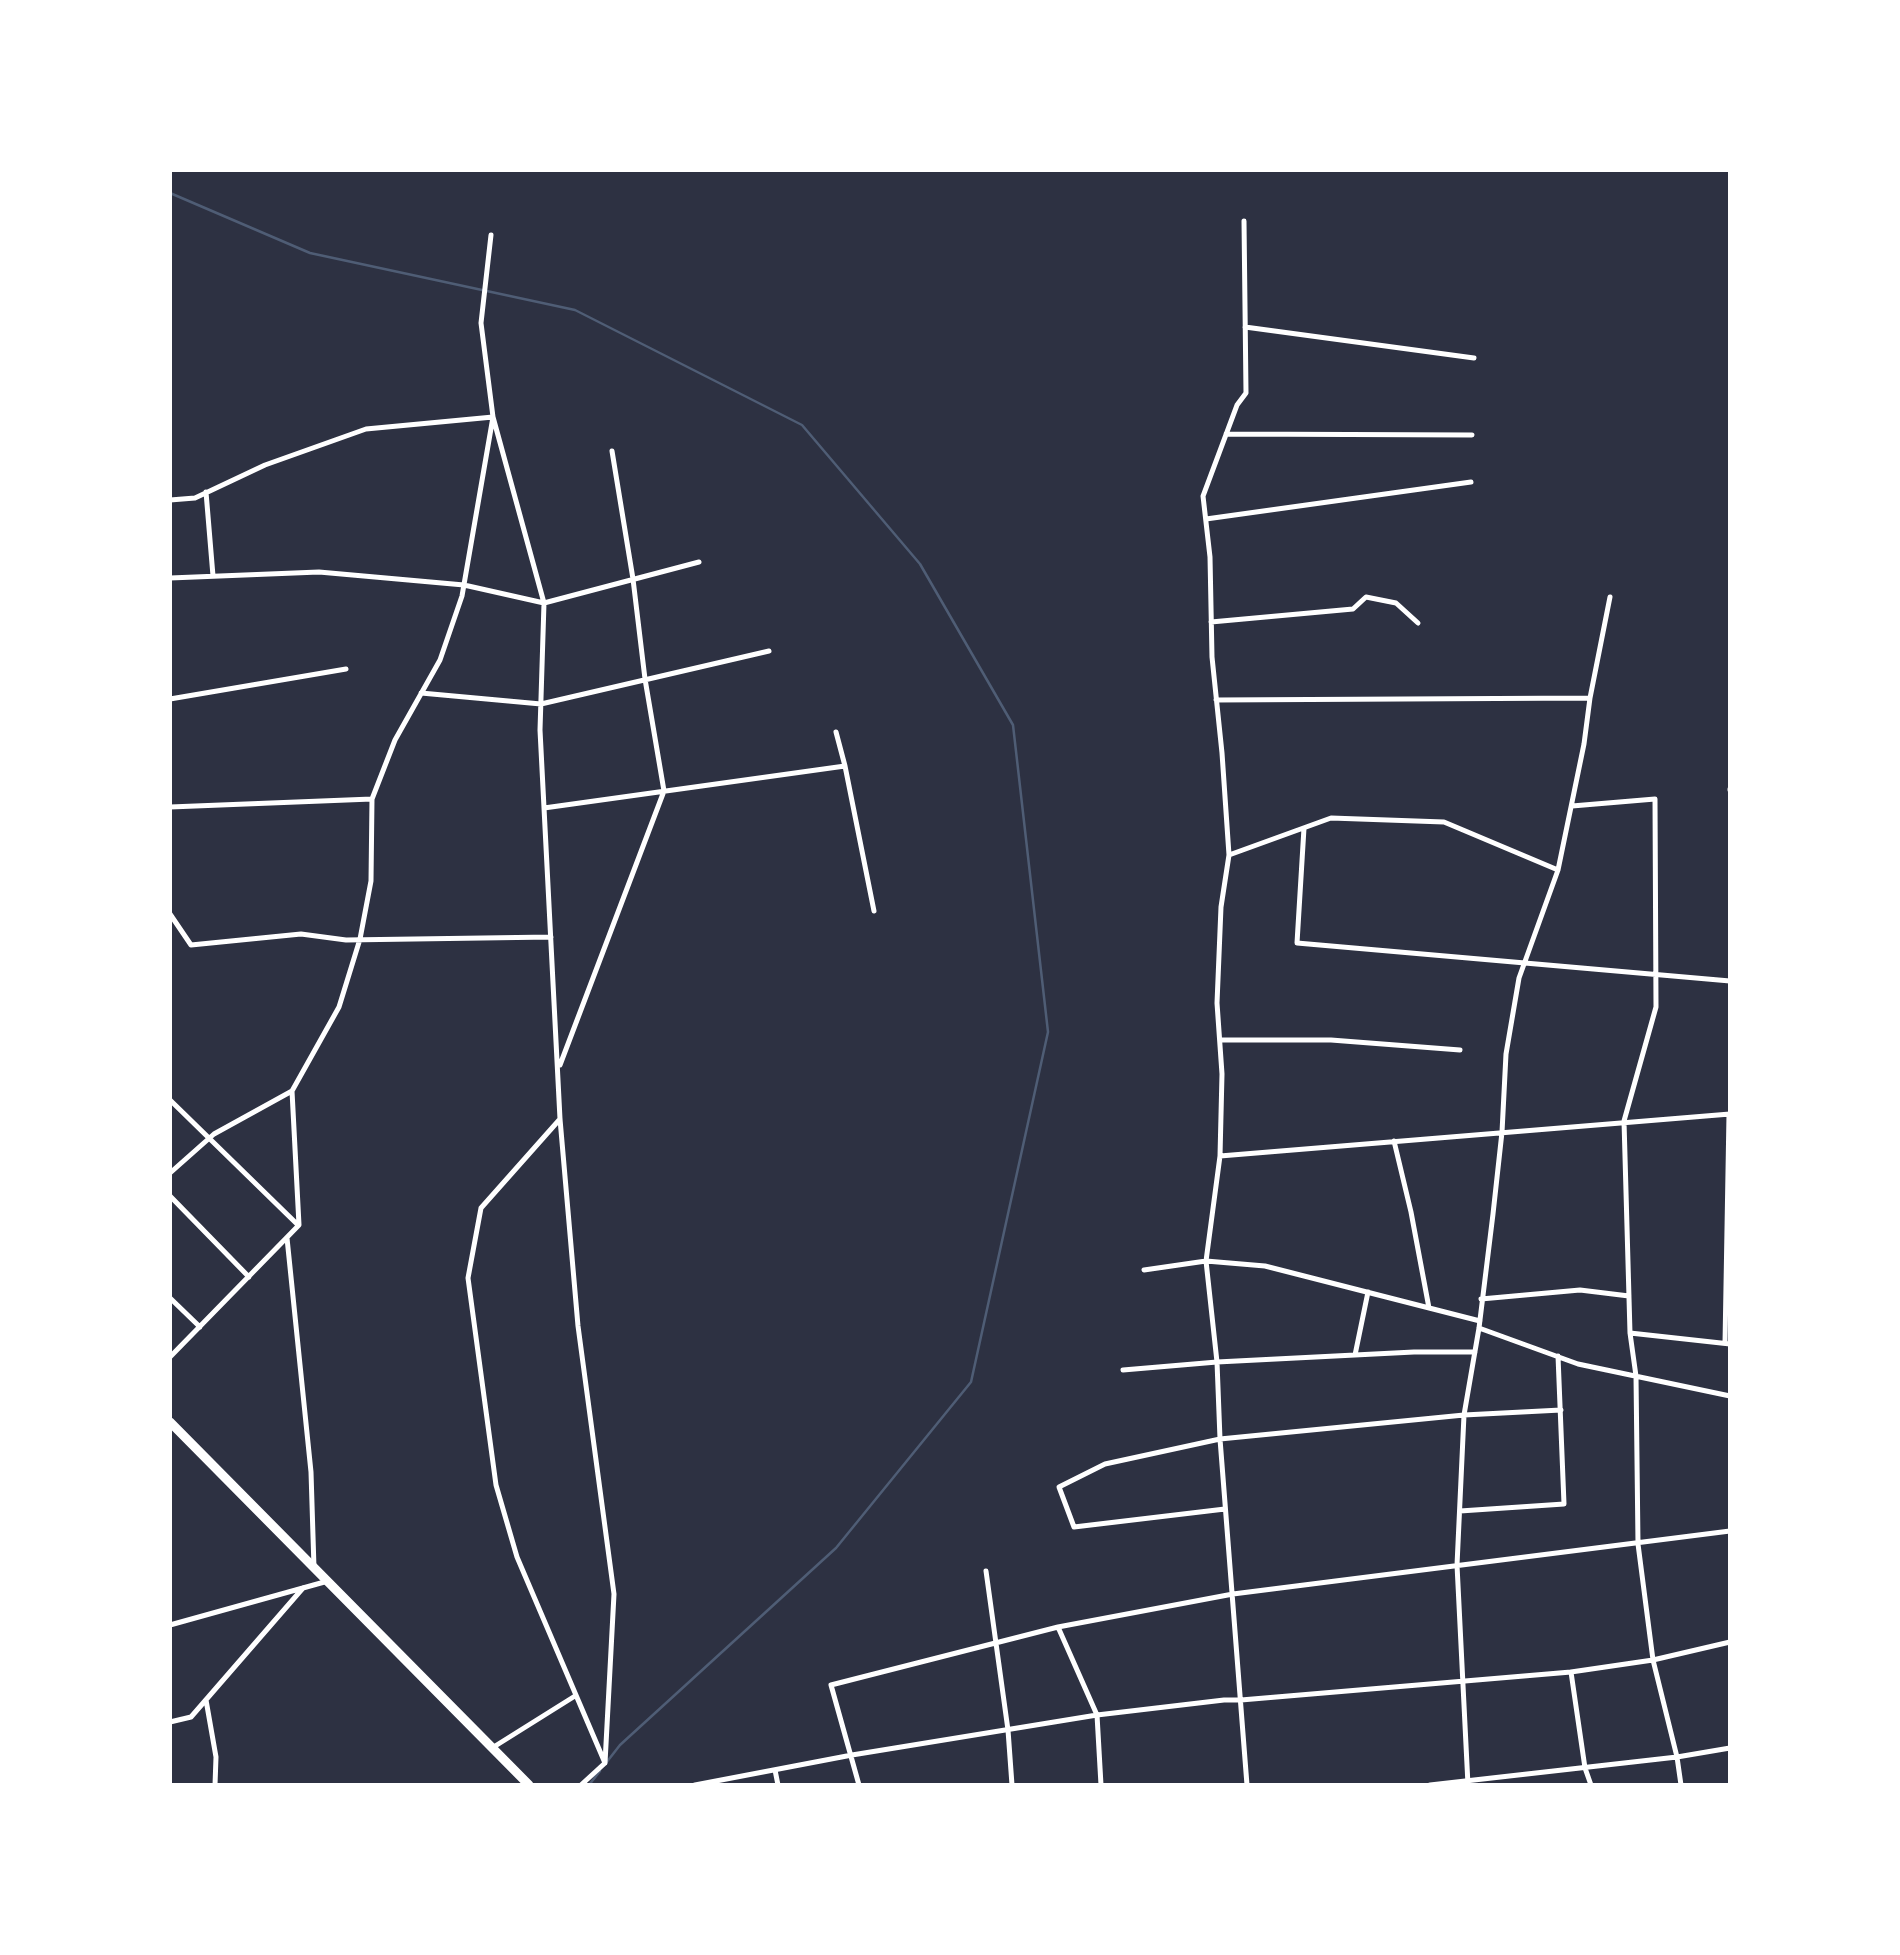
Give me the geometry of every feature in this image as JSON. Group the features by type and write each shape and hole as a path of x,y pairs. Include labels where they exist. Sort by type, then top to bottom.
{"main road":[{"path":"170,1422 529,1785"}],"street":[{"path":"1244,221 1246,393 1237,405 1203,496 1210,557 1212,657 1229,855 1221,907 1217,1003 1223,1074 1220,1156 1206,1261 1217,1362 1225,1509 1247,1785"},
{"path":"491,236 481,323 493,417 544,603 540,730 560,1119 578,1326 614,1594 605,1763 581,1785"},
{"path":"1245,327 1474,358"},
{"path":"170,500 195,498 265,465 366,429 493,417"},
{"path":"170,1173 209,1138 292,1091 339,1007 360,939 371,881 372,800 395,740 440,660 464,585 493,417"},
{"path":"1226,434 1472,435"},
{"path":"558,1070 664,791 612,451"},
{"path":"1206,519 1471,482"},
{"path":"206,492 213,576"},
{"path":"170,578 319,572 464,585 544,603 699,562"},
{"path":"1211,622 1353,609 1366,597 1396,603 1418,622"},
{"path":"1468,1784 1457,1565 1464,1415 1480,1325 1502,1132 1506,1054 1519,978 1558,870 1610,597"},
{"path":"421,694 541,704 769,651"},
{"path":"170,699 346,669"},
{"path":"1216,700 1590,698"},
{"path":"835,732 845,766 874,911"},
{"path":"544,808 845,766"},
{"path":"1572,806 1655,799 1656,1007 1623,1121 1630,1333 1636,1376 1638,1544 1653,1660 1677,1757 1681,1785"},
{"path":"170,807 372,800"},
{"path":"1229,855 1331,818 1444,822 1558,870"},
{"path":"1304,828 1297,943 1525,961 1730,982"},
{"path":"170,914 191,945 301,934 360,939 551,937"},
{"path":"1220,1040 1331,1040 1460,1050"},
{"path":"170,1357 299,1225 292,1091"},
{"path":"170,1100 299,1225"},
{"path":"1220,1156 1730,1114 1728,1344 1630,1333"},
{"path":"560,1119 481,1208 468,1278 496,1485 517,1557 605,1763"},
{"path":"1394,1141 1429,1308"},
{"path":"170,1196 249,1276"},
{"path":"287,1238 311,1472 314,1568"},
{"path":"1144,1270 1206,1261 1265,1266 1429,1308 1578,1364 1730,1396"},
{"path":"1481,1299 1580,1290 1629,1296"},
{"path":"1355,1355 1368,1292"},
{"path":"170,1298 200,1327"},
{"path":"1123,1370 1217,1362 1414,1352 1475,1353"},
{"path":"1460,1511 1564,1504 1558,1356"},
{"path":"1225,1509 1074,1527 1059,1488 1105,1464 1220,1438 1464,1415 1561,1410"},
{"path":"859,1785 831,1685 1058,1627 1233,1594 1730,1531"},
{"path":"986,1571 1013,1785"},
{"path":"170,1625 328,1581"},
{"path":"170,1722 191,1717 303,1588"},
{"path":"1058,1627 1097,1715 1101,1785"},
{"path":"695,1785 852,1755 1097,1715 1224,1700 1572,1672 1653,1660 1730,1642"},
{"path":"1572,1672 1585,1768 1591,1785"},
{"path":"492,1748 575,1696"},
{"path":"206,1700 216,1757 215,1785"},
{"path":"1430,1785 1468,1784 1730,1748"},
{"path":"775,1770 779,1785"}],"waterway":[{"path":"170,193 310,253 575,310 802,425 920,564 1013,725 1048,1032 971,1382 836,1548 620,1745 606,1763"},
{"path":"589,1785 600,1771"}]}
